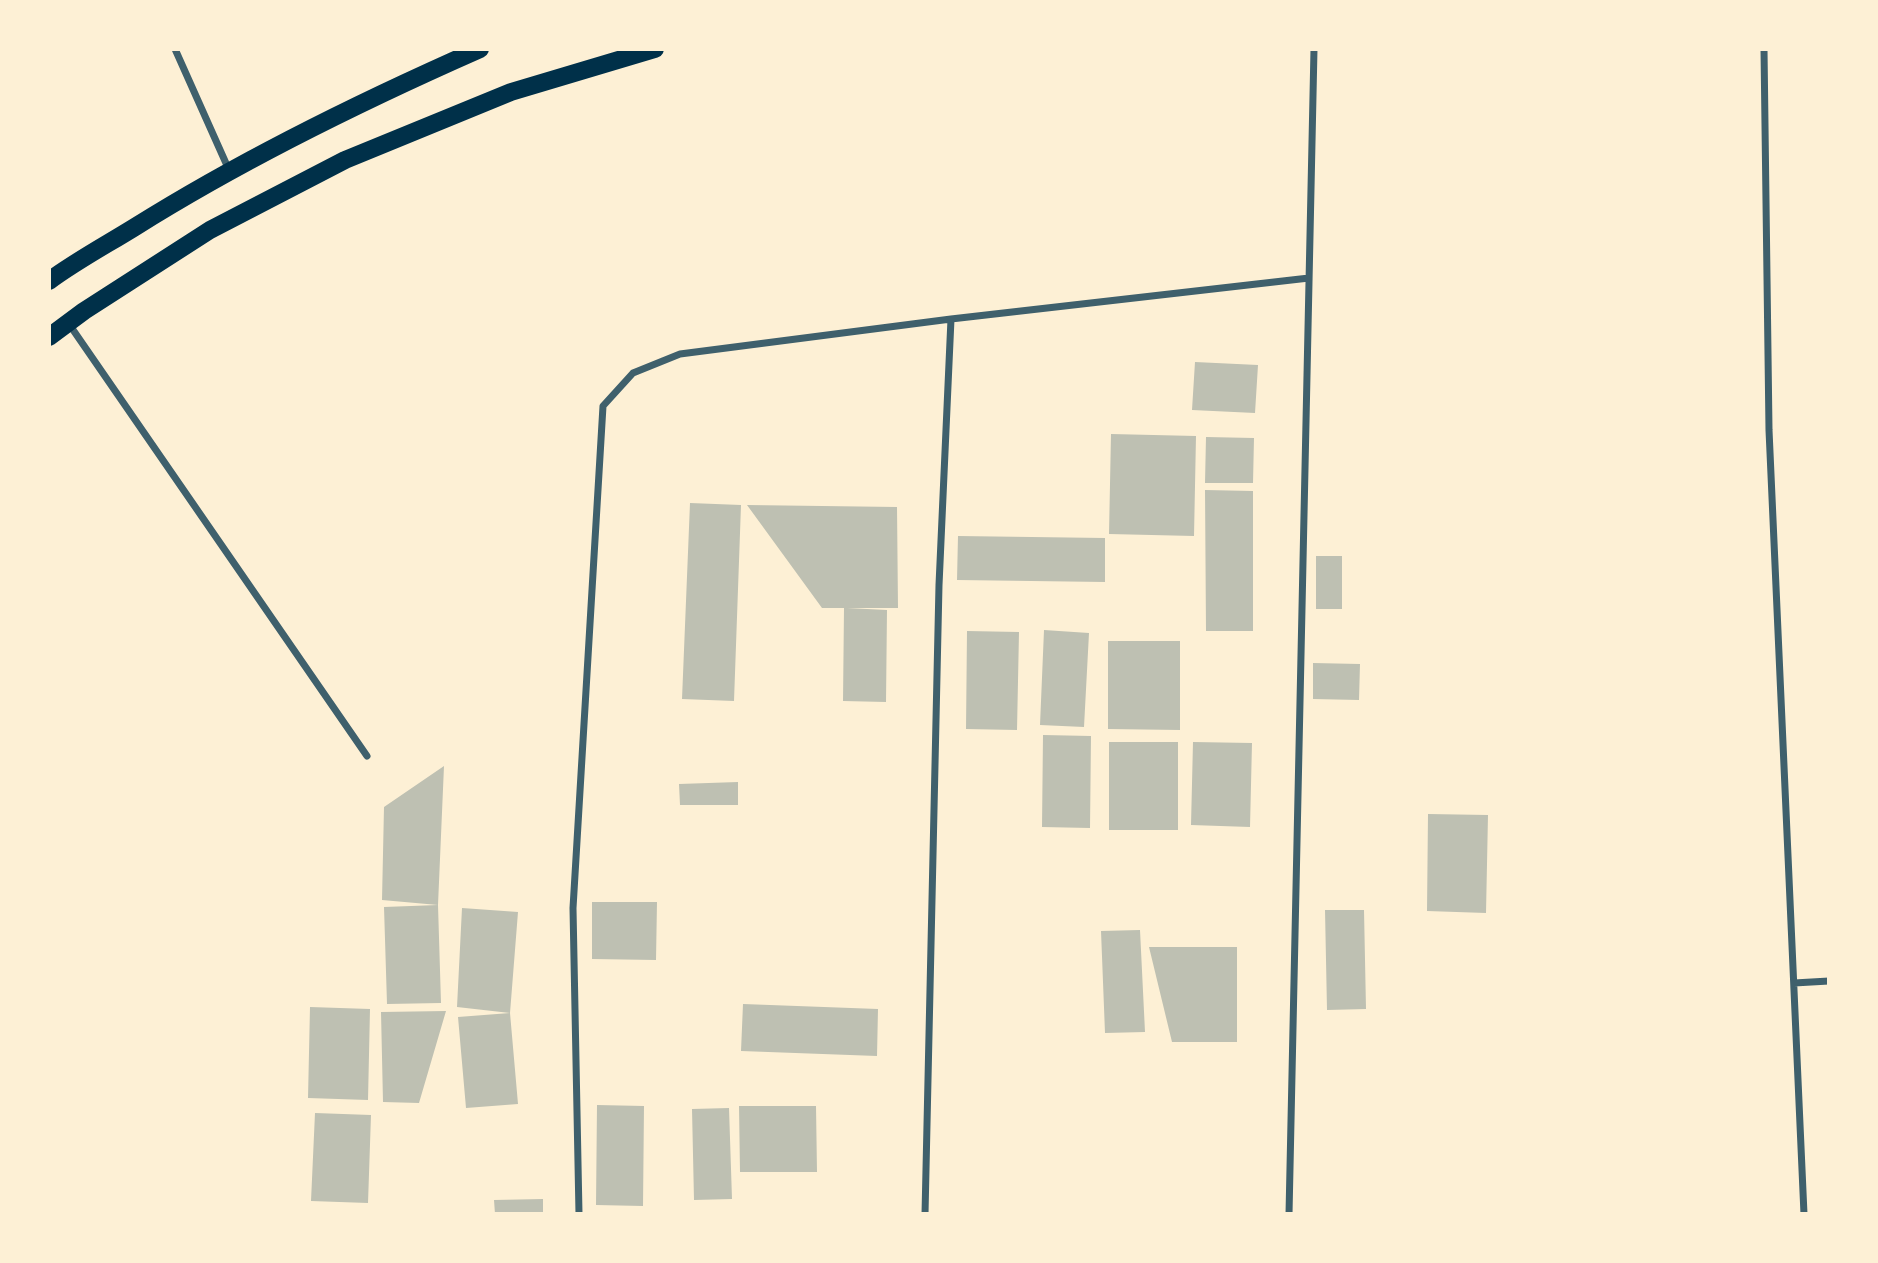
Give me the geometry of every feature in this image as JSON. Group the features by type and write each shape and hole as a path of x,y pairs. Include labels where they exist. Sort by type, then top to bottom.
{"main road":[{"path":"49,281 187,194 325,121 408,80 480,49"},
{"path":"49,337 84,311 210,230 345,160 511,92 655,49"}],"street":[{"path":"175,49 230,172"},
{"path":"1289,1214 1314,49"},
{"path":"1764,49 1769,430 1804,1214"},
{"path":"579,1214 573,908 603,406 633,373 680,354 951,319 1309,278"},
{"path":"925,1214 939,585 951,319"},
{"path":"68,324 367,755"},
{"path":"1794,983 1829,981"}],"building":[{"path":"1195,362 1258,365 1255,413 1192,410"},
{"path":"1111,434 1196,436 1194,536 1109,534"},
{"path":"1206,437 1254,438 1253,483 1205,483"},
{"path":"1205,490 1253,491 1253,631 1206,631"},
{"path":"690,503 741,505 734,701 682,699"},
{"path":"747,505 897,507 898,608 847,608 887,610 886,702 843,701 844,608 822,608"},
{"path":"958,536 1105,538 1105,582 957,580"},
{"path":"1316,556 1342,556 1342,609 1316,609"},
{"path":"1044,630 1089,633 1084,727 1040,725"},
{"path":"967,631 1019,632 1017,730 966,729"},
{"path":"1108,641 1180,641 1180,730 1108,729"},
{"path":"1313,663 1360,664 1359,700 1313,699"},
{"path":"1043,735 1091,736 1090,828 1042,827"},
{"path":"1109,742 1178,742 1178,830 1109,830"},
{"path":"1193,742 1252,743 1250,827 1191,825"},
{"path":"444,766 438,905 382,900 384,807"},
{"path":"738,782 738,805 680,805 679,784"},
{"path":"1428,814 1488,815 1486,913 1427,911"},
{"path":"592,902 657,902 656,960 592,959"},
{"path":"438,905 441,1003 387,1004 384,907"},
{"path":"462,908 518,912 510,1013 457,1007"},
{"path":"1325,910 1364,910 1366,1009 1327,1010"},
{"path":"1140,930 1145,1032 1105,1033 1101,931"},
{"path":"1149,947 1237,947 1237,1042 1172,1042"},
{"path":"743,1004 878,1009 877,1056 741,1051"},
{"path":"310,1007 370,1009 368,1100 308,1098"},
{"path":"446,1011 419,1103 383,1102 381,1012"},
{"path":"510,1013 518,1104 466,1108 458,1017"},
{"path":"597,1105 644,1106 643,1206 596,1205"},
{"path":"739,1106 816,1106 817,1172 740,1172"},
{"path":"729,1108 732,1199 694,1200 692,1109"},
{"path":"315,1113 371,1115 368,1203 311,1201"},
{"path":"543,1199 543,1214 495,1214 494,1200"}]}
